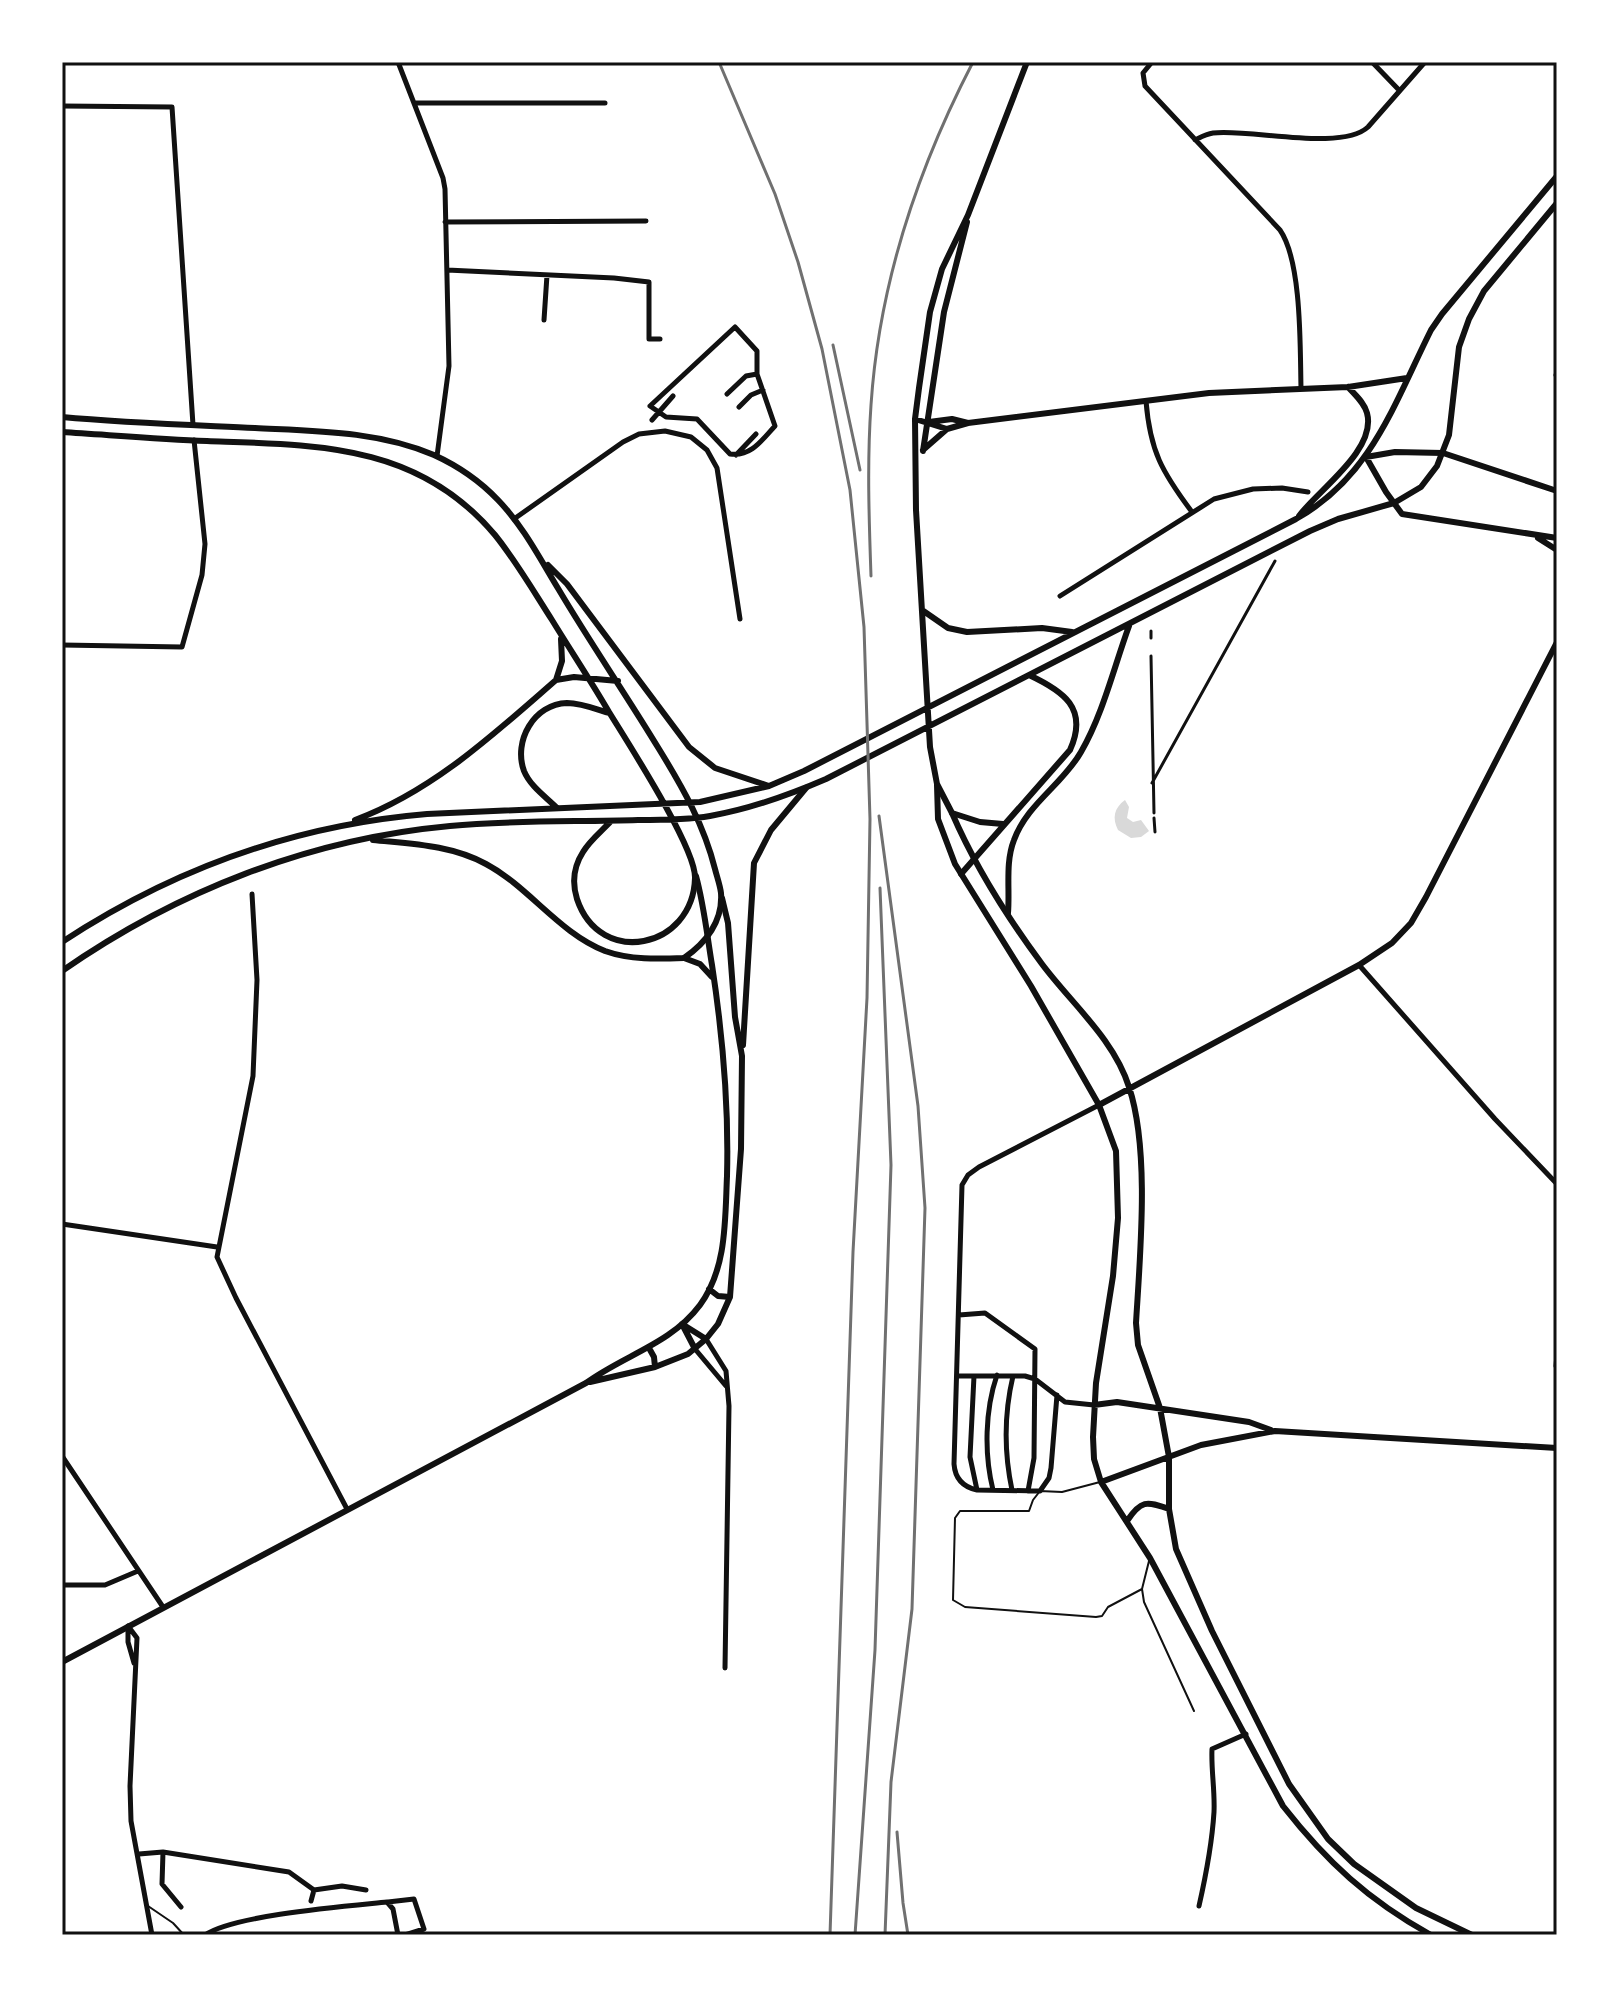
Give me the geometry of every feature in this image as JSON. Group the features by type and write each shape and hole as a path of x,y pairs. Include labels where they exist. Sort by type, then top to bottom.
{"main road":[{"path":"917,466 929,422 944,312 968,215 1027,62"},
{"path":"62,942 130,900 207,864 264,843 341,825 427,814 700,802 769,786 1296,519 1337,492 1366,457 1442,314 1557,176"},
{"path":"62,971 155,912 284,860 365,839 483,824 708,817 806,788 1320,526 1394,503 1421,487 1443,453 1449,435 1459,347 1469,319 1493,280 1557,203"},
{"path":"968,215 950,248 930,312 915,419 916,510 930,747 937,784 938,819 961,874 1031,986 1099,1105 1116,1151 1118,1218 1111,1292 1094,1405 1094,1459 1101,1482 1150,1558 1283,1806 1329,1861 1393,1914 1432,1935 1433,1928 1443,1922"},
{"path":"923,450 947,429 968,423 1238,391 1348,387 1407,378"},
{"path":"1296,519 1344,469 1368,427 1363,403 1348,387"},
{"path":"62,417 128,423 324,431 391,441 437,456 482,484 514,519 542,559 692,805 708,843 728,923 735,1017 742,1056"},
{"path":"915,419 947,429"},
{"path":"929,422 952,419 968,423"},
{"path":"193,425 194,440"},
{"path":"62,432 348,446 420,473 468,507 495,535 588,678 667,809 696,876 704,904 715,980 729,1120 723,1241 718,1267 698,1307 668,1337 62,1662"},
{"path":"348,446 355,436"},
{"path":"1366,457 1410,452 1443,453 1557,491"},
{"path":"1366,457 1402,514 1557,538"},
{"path":"1531,535 1557,550"},
{"path":"542,559 567,584 689,747 715,768 769,786"},
{"path":"922,609 948,628 967,632 1042,628 1072,632"},
{"path":"1008,913 1008,874 1013,841 1027,815 1080,754 1090,735 1130,624"},
{"path":"341,825 385,809 434,781 556,680 562,661 560,634"},
{"path":"1099,1105 1359,965 1392,943 1411,923 1454,847 1557,642"},
{"path":"961,874 1070,750 1075,738 1076,721 1066,696 1057,689 1026,677"},
{"path":"556,680 588,678 618,681"},
{"path":"557,808 525,774 521,759 525,732 545,710 566,703 609,713"},
{"path":"937,784 973,859 1042,964 1109,1047 1130,1088 1140,1178 1138,1345 1160,1408 1169,1457 1172,1534 1182,1566 1295,1794 1328,1839 1354,1864 1394,1894 1472,1935"},
{"path":"586,1383 671,1363 706,1339 725,1312 730,1297 741,1162 742,1056 754,863 771,830 806,788"},
{"path":"952,813 980,822 1003,824"},
{"path":"611,821 582,853 576,868 576,894 581,909 591,923 617,940 633,943 652,940 668,932 689,905 696,876"},
{"path":"365,839 446,849 471,856 511,879 574,933 603,950 642,958 684,958 700,964 715,980"},
{"path":"684,958 708,937 719,915 721,893"},
{"path":"709,1289 718,1296 730,1297"},
{"path":"682,1324 706,1339"},
{"path":"682,1324 695,1349"},
{"path":"649,1348 655,1367"},
{"path":"1094,1405 1117,1402 1160,1408 1249,1422 1275,1431"},
{"path":"1101,1482 1215,1441 1275,1431 1557,1448"},
{"path":"1127,1521 1143,1503 1169,1509"},
{"path":"1246,1734 1262,1727"}],"street":[{"path":"398,62 443,178 449,366 437,456"},
{"path":"1152,62 1142,76 1145,86 1280,230 1287,242 1294,268 1301,388"},
{"path":"1372,62 1398,89"},
{"path":"1195,140 1215,133 1291,138 1357,135 1368,127 1398,89 1425,62"},
{"path":"414,103 605,103"},
{"path":"62,106 172,107 193,425"},
{"path":"445,222 646,221"},
{"path":"447,270 649,282 649,339 660,339"},
{"path":"544,320 547,275"},
{"path":"735,327 755,346 757,374 775,426 751,452 735,456 730,454 697,419 666,417 650,406 735,327"},
{"path":"727,394 746,376 757,374"},
{"path":"739,407 751,395 763,390"},
{"path":"652,420 673,396"},
{"path":"1146,401 1157,460 1192,512"},
{"path":"514,519 623,442 639,434 678,432 702,443 712,456 721,488 740,619"},
{"path":"735,456 756,434"},
{"path":"62,645 182,647 202,575 205,544 194,440"},
{"path":"1060,596 1214,499 1253,489 1282,488 1308,492"},
{"path":"1152,783 1275,561"},
{"path":"1151,631 1151,638"},
{"path":"1151,656 1155,832"},
{"path":"252,894 257,949 253,1076 217,1247 219,1266 347,1509"},
{"path":"1359,965 1557,1184"},
{"path":"1057,1395 1051,1468 1049,1478 1040,1491 977,1490 963,1484 955,1472 960,1190 965,1179 979,1167 1099,1105"},
{"path":"62,1224 217,1247"},
{"path":"959,1315 985,1313 1035,1349 1034,1458 1028,1491"},
{"path":"706,1339 726,1371 727,1387 725,1668"},
{"path":"695,1349 727,1387"},
{"path":"1556,1366 1557,1355"},
{"path":"957,1376 997,1375 1035,1379 1065,1402 1094,1405"},
{"path":"993,1490 988,1466 989,1421 990,1399 997,1375"},
{"path":"974,1376 970,1457 977,1490"},
{"path":"1012,1490 1006,1465 1006,1402 1013,1376"},
{"path":"62,1456 163,1607"},
{"path":"62,1585 105,1585 138,1571"},
{"path":"128,1626 137,1638 131,1821 152,1935"},
{"path":"1199,1906 1212,1836 1212,1749 1246,1734"},
{"path":"139,1854 163,1852 289,1872 314,1890 342,1886 366,1890"},
{"path":"163,1852 162,1884 181,1907"},
{"path":"311,1901 314,1890"},
{"path":"205,1935 215,1928 252,1920 414,1899 424,1929 405,1935"},
{"path":"387,1902 393,1909 398,1935"}],"lane":[{"path":"1101,1482 1062,1492 1040,1491 1029,1511 963,1510 956,1514 951,1593 956,1604 965,1607 1089,1617 1102,1616 1108,1607 1142,1589"},
{"path":"1150,1558 1142,1589 1144,1602 1194,1711"},
{"path":"148,1906 173,1923 184,1935"}],"shaded area":[{"path":"1125,800 1129,807 1127,818 1133,822 1141,820 1149,831 1141,837 1131,838 1118,830 1115,814"}],"railway":[{"path":"719,62 775,194 822,349 850,490 864,627 870,819 867,998 853,1252 830,1935"},
{"path":"871,576 870,426 882,316 918,186 973,62"},
{"path":"833,345 860,470"},
{"path":"879,816 918,1106 925,1208 912,1609 891,1782 885,1935"},
{"path":"855,1935 875,1650 891,1165 880,888"},
{"path":"897,1832 908,1935"}]}
